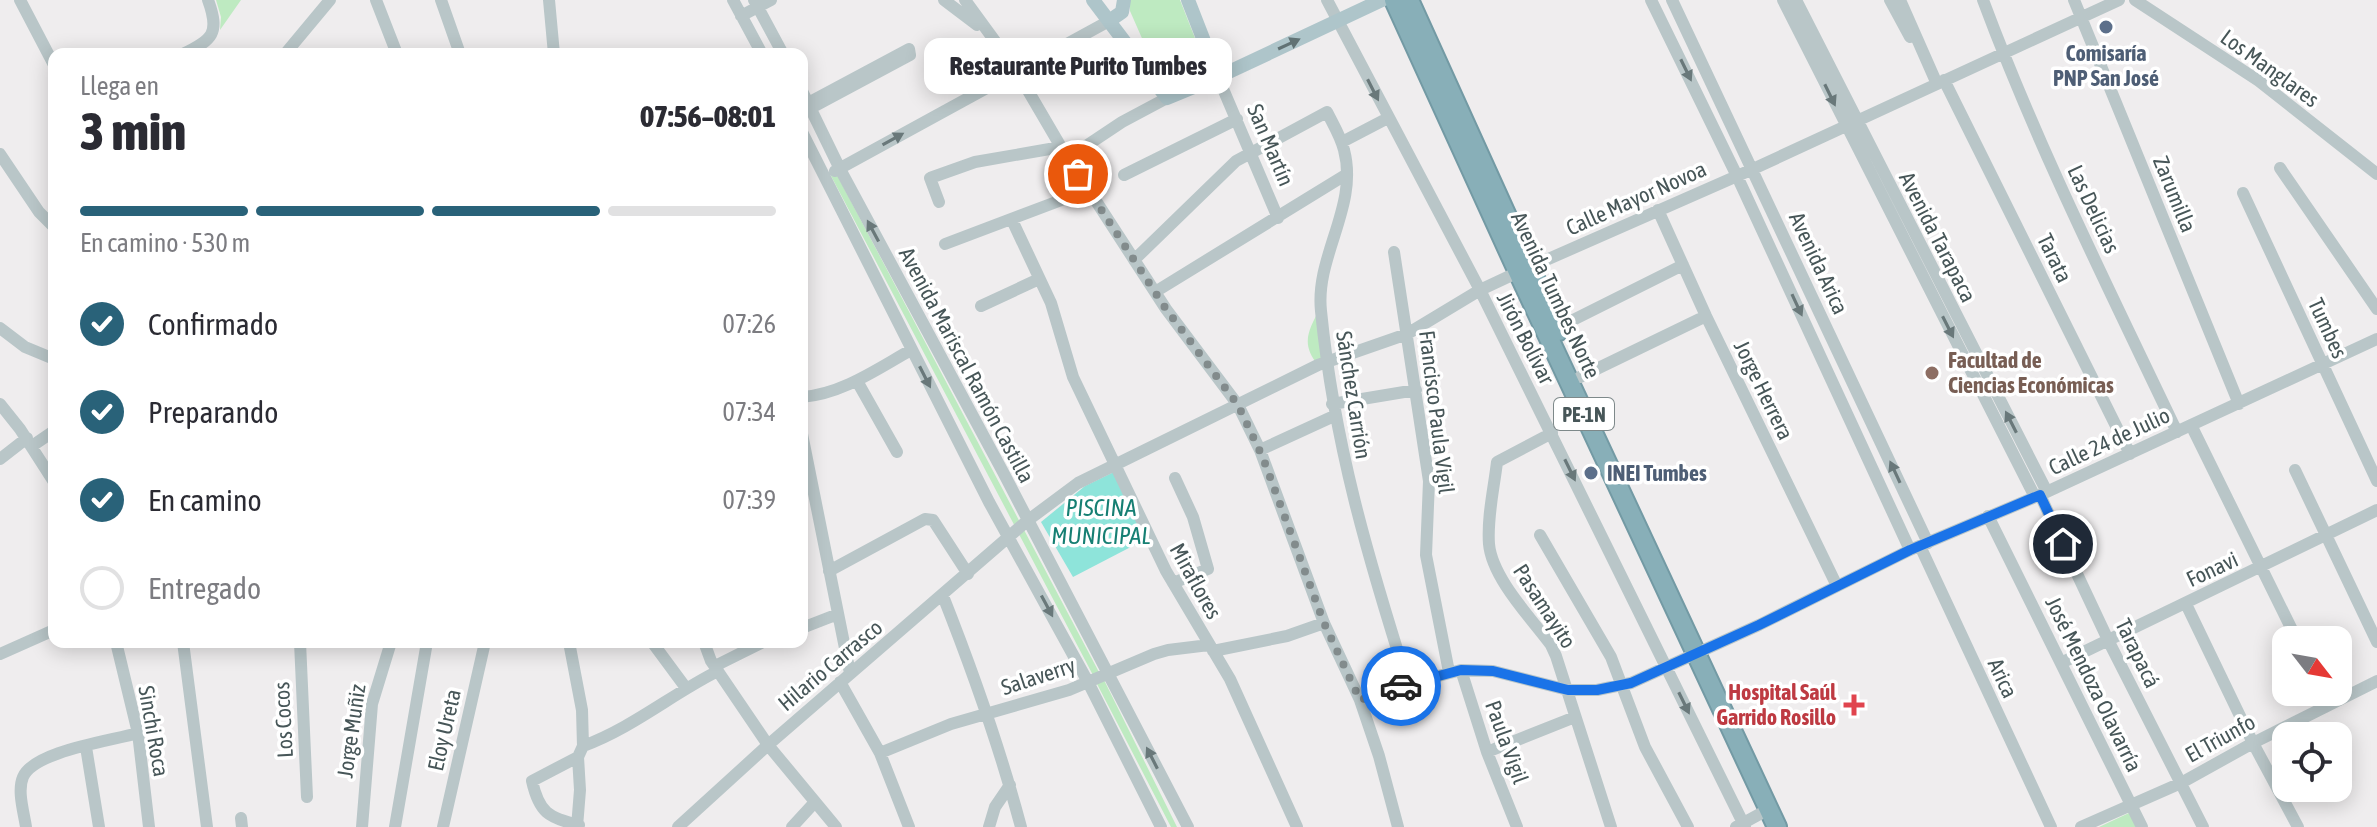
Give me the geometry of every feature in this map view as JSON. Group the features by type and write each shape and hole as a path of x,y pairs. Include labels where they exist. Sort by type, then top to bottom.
{"highway":[{"name":"Avenida Tumbes Norte","path":"1394,0 1524,270 1700,650 1789,827"},
{"name":"Avenida Tumbes Norte","path":"1409,0 1524,270 1580,377 1777,827"}],"main road":[{"path":"1093,0 1167,98 1382,0"},
{"path":"1109,21 1122,12 1124,0"},
{"name":"San Martín","path":"1188,0 1218,77"}],"street":[{"path":"20,0 48,54"},
{"path":"195,48 203,44 214,30 208,0"},
{"path":"290,48 330,0"},
{"path":"376,0 395,48"},
{"path":"441,0 458,48"},
{"path":"549,0 553,48"},
{"path":"733,0 758,48"},
{"path":"741,16 756,4 771,0"},
{"path":"944,0 987,33"},
{"path":"965,0 1016,70 1064,153 1155,292 1238,405 1260,450 1324,623 1360,700 1398,827"},
{"name":"Jirón Bolívar","path":"1327,0 1552,433 1741,826"},
{"path":"1651,0 1919,546"},
{"name":"Avenida Arica","path":"1672,0 1753,169 1919,546"},
{"path":"1783,0 1850,123"},
{"name":"Avenida Tarapaca","path":"1796,0 1850,123 2041,495"},
{"path":"1890,0 1902,25 1941,82"},
{"path":"1900,0 1925,59"},
{"name":"Las Delicias","path":"1983,0 2040,140 2177,432"},
{"name":"Zarumilla","path":"2074,0 2239,404"},
{"name":"Calle Mayor Novoa","path":"1010,537 1078,483 1238,405 1327,362 1407,334 1480,290 1753,169 2119,0"},
{"name":"Los Manglares","path":"2135,0 2259,81 2377,174"},
{"path":"756,4 780,48"},
{"path":"825,176 1109,21"},
{"path":"909,49 910,55 808,101 909,49"},
{"name":"San Martín","path":"1218,77 1278,218"},
{"name":"Tarata","path":"1941,82 2130,454"},
{"path":"939,202 930,178 975,162 1064,153 1167,98"},
{"name":"Avenida Mariscal Ramón Castilla","path":"808,103 1188,827"},
{"name":"Sánchez Carrión","path":"1251,151 1327,112 1342,142 1347,174 1343,205 1320,291 1327,362 1333,410 1356,512 1408,684"},
{"path":"1342,142 1388,118"},
{"path":"1124,175 1237,119"},
{"name":"Avenida Mariscal Ramón Castilla","path":"808,143 989,502 1088,682 1161,827"},
{"path":"1134,260 1236,161 1251,151"},
{"path":"0,154 48,221"},
{"path":"2280,168 2377,309"},
{"path":"1155,292 1347,174"},
{"path":"945,244 1088,190"},
{"name":"Tumbes","path":"2243,193 2377,481"},
{"name":"Jorge Herrera","path":"1658,210 1837,586"},
{"name":"Miraflores","path":"1012,220 1058,322 1073,377 1173,583 1230,679 1297,827"},
{"name":"Francisco Paula Vigil","path":"1394,252 1429,481 1426,555 1455,671"},
{"path":"1557,328 1683,265"},
{"path":"981,306 1039,279"},
{"path":"1580,377 1706,316"},
{"path":"0,328 25,347 48,357"},
{"name":"Calle 24 de Julio","path":"1360,700 1455,671 1493,671 1568,690 1621,686 1759,625 1919,546 2041,495 2377,339"},
{"path":"808,396 857,381 911,350"},
{"path":"857,381 897,452"},
{"path":"1260,450 1333,410 1416,390"},
{"path":"0,404 48,472"},
{"path":"2191,425 2290,626"},
{"name":"Pasamayito","path":"1552,433 1497,462 1489,545 1510,591 1551,645 1611,827"},
{"path":"0,459 48,434"},
{"path":"808,464 838,614 845,677 909,827"},
{"path":"2295,470 2377,642"},
{"path":"1173,583 1208,569 1193,517 1175,478"},
{"name":"Tarapacá","path":"2041,495 2109,642 2203,827"},
{"name":"Fonavi","path":"2063,662 2377,510"},
{"name":"José Mendoza Olavarría","path":"1988,516 2063,662 2142,827"},
{"path":"829,571 925,519 933,520 968,574"},
{"path":"1540,535 1611,657 1645,747 1688,827"},
{"name":"Hilario Carrasco","path":"678,827 845,677 1010,537"},
{"name":"Arica","path":"1919,546 2051,827"},
{"path":"943,596 987,713 1021,827"},
{"path":"2186,604 2253,743 2298,827"},
{"path":"808,626 838,614"},
{"name":"Salaverry","path":"880,753 951,724 1069,690 1168,650 1211,648 1287,636 1324,623"},
{"path":"0,654 48,633"},
{"name":"Sinchi Roca","path":"117,648 138,733 149,827"},
{"path":"184,648 207,827"},
{"name":"Los Cocos","path":"300,648 307,797"},
{"name":"Jorge Muñiz","path":"362,827 372,704 389,648"},
{"path":"395,827 426,648"},
{"name":"Eloy Ureta","path":"443,827 484,648"},
{"path":"570,648 582,710 581,752 579,826 558,820 541,808 536,801 532,781 581,752 621,731 753,648"},
{"path":"656,648 686,688"},
{"path":"707,648 717,669 768,745 836,827"},
{"name":"Paula Vigil","path":"1455,671 1517,827"},
{"name":"El Triunfo","path":"2352,689 2377,681"},
{"name":"El Triunfo","path":"2081,827 2181,783 2313,706"},
{"path":"1487,752 1575,717"},
{"path":"26,827 21,786 24,774 49,756 138,733"},
{"path":"86,747 99,827"},
{"path":"989,827 995,807 1010,785"},
{"path":"792,827 815,802"},
{"path":"1741,826 1769,809"}],"green space":[{"path":"216,0 241,0 220,30 221,17"},
{"path":"1130,0 1180,0 1204,61 1196,73 1169,83 1159,77 1130,11"},
{"path":"835,171 1101,676 1095,679 830,174"},
{"path":"1320,308 1327,362 1318,365 1309,350 1308,336"},
{"path":"1103,678 1177,827 1171,827 1096,682"},
{"path":"2129,813 2136,827 2099,827"}],"water":[{"name":"PISCINA MUNICIPAL","path":"1118,470 1150,537 1073,577 1041,522 1085,486"}],"way so far":[{"path":"1078,174 1166,309 1238,405 1263,458 1324,623 1360,700 1401,686"}],"place":[{"name":"Comisaría PNP San José","path":"2106,27"},
{"name":"Restaurante Purito Tumbes","path":"1078,174"},
{"name":"Facultad de Ciencias Económicas","path":"1932,373"},
{"name":"INEI Tumbes","path":"1591,473"},
{"name":"Hospital Saúl Garrido Rosillo","path":"1854,705"}],"route":[{"path":"1401,686 1461,670 1493,671 1568,690 1621,686 1759,625 1910,550 2040,495 2063,544"}]}
